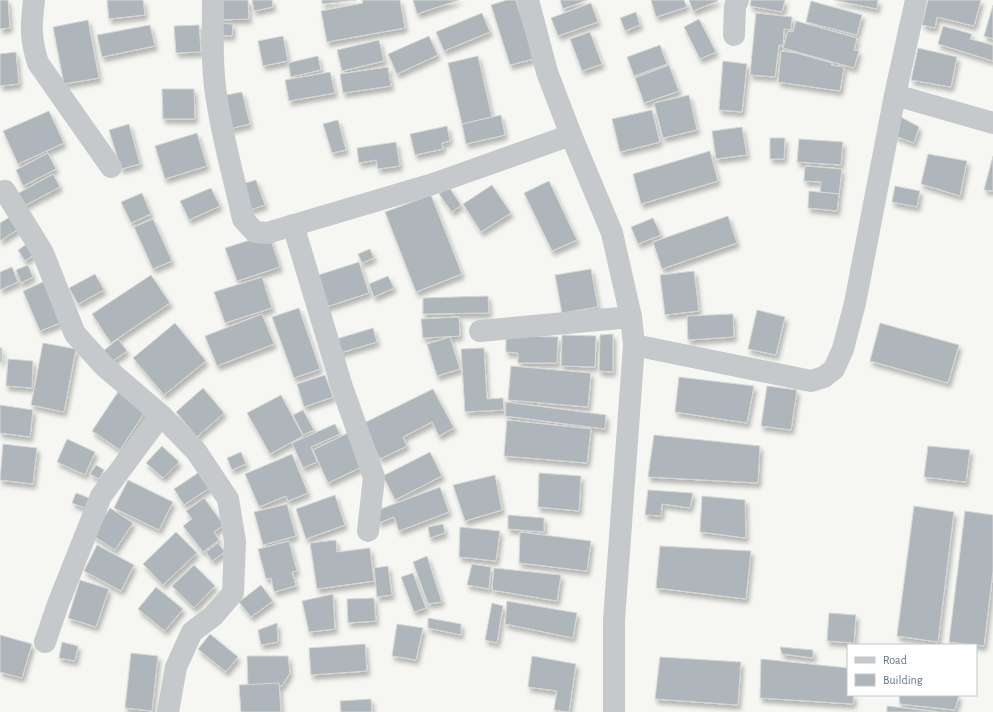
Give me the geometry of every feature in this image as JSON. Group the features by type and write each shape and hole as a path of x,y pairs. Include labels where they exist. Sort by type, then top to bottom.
{"street":[{"path":"34,0 31,27 32,46 38,63 111,167"},
{"path":"213,0 214,78 218,106 243,219 255,232 267,233 433,184 571,135"},
{"path":"528,0 547,72 571,135 612,233 631,317 634,345 614,620 614,712"},
{"path":"734,34 735,6 738,0"},
{"path":"634,345 811,381 824,377 834,369 843,349 854,303 895,95 916,0"},
{"path":"895,95 993,123"},
{"path":"0,192 5,191 43,253 75,334 105,367 161,415 196,451 228,499 235,541 233,593 213,616 192,632 176,667 168,712"},
{"path":"293,225 342,387 374,477 368,531"},
{"path":"480,331 631,317"},
{"path":"45,642 58,604 102,496 161,415"}],"building":[{"path":"0,0 8,0 10,28 0,29"},
{"path":"107,0 143,0 145,15 109,19"},
{"path":"216,0 248,0 249,19 217,20"},
{"path":"252,0 272,0 273,7 254,11"},
{"path":"322,0 356,0 322,4"},
{"path":"362,0 400,0 405,28 327,42 321,11 363,3"},
{"path":"413,0 459,0 417,14"},
{"path":"507,0 516,0 534,59 510,65 491,5"},
{"path":"560,0 587,0 563,9"},
{"path":"651,0 684,0 687,7 656,17"},
{"path":"689,0 717,0 718,1 693,11"},
{"path":"751,0 785,0 782,12 750,6"},
{"path":"834,0 878,0 877,9"},
{"path":"928,0 981,0 974,26 937,17 935,28 922,25"},
{"path":"811,1 862,15 857,35 806,22"},
{"path":"591,3 598,22 558,36 551,18"},
{"path":"993,5 993,39 984,36"},
{"path":"636,12 640,25 625,31 620,18"},
{"path":"482,13 490,32 444,51 436,32"},
{"path":"756,13 792,17 791,30 784,29 783,46 779,45 775,77 750,75"},
{"path":"699,19 716,52 700,59 684,27"},
{"path":"88,20 99,78 64,84 53,27"},
{"path":"796,21 857,38 854,50 859,51 854,68 783,48 788,31 793,32"},
{"path":"214,23 233,24 232,36 213,35"},
{"path":"150,25 155,46 102,57 97,35"},
{"path":"199,25 201,52 176,53 174,26"},
{"path":"943,26 972,34 970,39 993,45 993,61 938,44"},
{"path":"590,32 602,64 582,71 570,39"},
{"path":"283,36 288,61 263,66 258,41"},
{"path":"429,36 438,55 397,74 388,54"},
{"path":"379,40 384,61 342,71 337,50"},
{"path":"660,45 667,64 634,76 627,57"},
{"path":"918,48 957,57 951,87 911,80"},
{"path":"781,51 796,53 832,63 831,65 844,67 840,91 778,82"},
{"path":"16,52 19,84 0,86 0,54"},
{"path":"318,56 321,70 291,77 288,63"},
{"path":"478,56 492,117 462,124 448,63"},
{"path":"723,61 747,64 742,112 719,110"},
{"path":"669,65 679,91 644,103 635,78"},
{"path":"388,67 391,86 343,93 340,74"},
{"path":"330,72 335,93 289,101 285,80"},
{"path":"162,89 194,89 195,119 163,119"},
{"path":"242,92 250,124 229,129 221,96"},
{"path":"689,95 697,130 663,138 654,103"},
{"path":"652,110 660,142 620,152 612,119"},
{"path":"49,111 64,143 18,164 3,131"},
{"path":"501,115 505,135 466,144 462,124"},
{"path":"901,117 919,127 914,143 895,136"},
{"path":"338,120 346,150 332,153 323,124"},
{"path":"129,124 140,164 121,169 109,130"},
{"path":"447,126 450,141 442,143 443,149 415,155 410,134"},
{"path":"742,127 747,155 716,159 712,131"},
{"path":"197,133 207,166 165,179 155,146"},
{"path":"770,138 785,138 784,159 770,159"},
{"path":"799,139 843,142 841,165 797,162"},
{"path":"396,142 400,166 378,169 376,160 359,163 357,148"},
{"path":"710,151 718,181 641,204 633,174"},
{"path":"48,153 56,169 23,186 16,170"},
{"path":"928,154 967,161 960,196 921,184"},
{"path":"993,156 993,191 984,190"},
{"path":"805,166 842,169 839,194 820,192 821,182 804,181"},
{"path":"53,174 60,187 24,206 17,194"},
{"path":"256,180 265,205 250,210 242,184"},
{"path":"549,181 577,240 552,251 524,193"},
{"path":"492,185 511,213 481,232 463,204"},
{"path":"895,186 920,191 917,207 892,202"},
{"path":"449,187 461,205 452,212 439,194"},
{"path":"211,188 220,206 189,220 180,201"},
{"path":"809,191 839,194 837,211 808,208"},
{"path":"142,193 151,214 131,223 121,202"},
{"path":"431,195 462,274 416,292 385,212"},
{"path":"15,214 23,226 0,241 0,223"},
{"path":"728,216 737,243 662,269 653,242"},
{"path":"653,218 661,235 638,244 631,227"},
{"path":"153,219 172,261 153,269 134,227"},
{"path":"269,234 280,267 237,281 225,248"},
{"path":"27,244 34,255 25,261 18,250"},
{"path":"370,249 374,258 362,263 358,254"},
{"path":"359,262 369,293 323,308 312,277"},
{"path":"28,265 33,277 21,283 16,270"},
{"path":"12,267 18,282 0,290 0,272"},
{"path":"591,269 598,307 562,313 555,275"},
{"path":"694,271 699,311 665,315 660,275"},
{"path":"95,274 104,290 78,304 69,288"},
{"path":"151,275 170,303 111,343 92,314"},
{"path":"388,276 394,288 374,297 369,284"},
{"path":"262,277 272,308 225,323 214,292"},
{"path":"45,281 63,322 40,331 23,291"},
{"path":"488,296 489,313 423,314 423,298"},
{"path":"299,308 320,369 294,378 272,317"},
{"path":"757,310 785,317 776,355 748,349"},
{"path":"262,314 274,344 217,366 205,336"},
{"path":"733,314 734,337 688,340 687,316"},
{"path":"459,317 460,336 423,338 421,319"},
{"path":"175,323 206,361 164,395 133,358"},
{"path":"880,323 959,345 948,383 870,361"},
{"path":"373,328 377,342 337,354 333,340"},
{"path":"613,334 613,372 599,371 600,335"},
{"path":"562,335 596,336 595,367 561,366"},
{"path":"506,336 558,337 557,363 518,363 518,353 506,352"},
{"path":"450,337 460,369 437,376 427,344"},
{"path":"118,339 127,351 110,363 102,352"},
{"path":"43,343 76,349 64,412 31,405"},
{"path":"0,348 2,348 2,361 0,363"},
{"path":"484,348 487,399 503,398 504,410 465,412 461,349"},
{"path":"8,359 33,361 32,388 6,386"},
{"path":"511,366 591,373 588,407 508,400"},
{"path":"325,375 333,397 304,407 297,384"},
{"path":"679,377 754,386 747,423 675,412"},
{"path":"767,386 797,390 791,430 761,426"},
{"path":"203,388 224,413 197,437 176,412"},
{"path":"120,389 148,407 120,450 92,431"},
{"path":"433,389 454,428 439,436 432,422 403,437 407,446 380,459 362,424"},
{"path":"281,395 303,436 270,454 247,413"},
{"path":"506,402 606,415 605,429 505,416"},
{"path":"0,405 33,410 30,437 0,433"},
{"path":"303,410 314,430 303,435 293,415"},
{"path":"507,420 591,429 587,463 504,456"},
{"path":"335,424 340,434 311,447 317,462 303,468 292,443"},
{"path":"350,432 366,465 328,483 313,450"},
{"path":"654,435 760,446 758,483 648,477"},
{"path":"67,439 95,452 85,475 57,462"},
{"path":"3,444 37,448 33,484 0,480"},
{"path":"162,446 179,462 163,478 146,463"},
{"path":"928,446 970,450 966,482 924,477"},
{"path":"241,452 246,464 232,470 227,458"},
{"path":"430,452 442,476 395,500 383,476"},
{"path":"292,454 308,493 288,501 286,496 259,507 245,474"},
{"path":"96,465 104,470 99,479 90,474"},
{"path":"201,471 211,487 184,505 174,489"},
{"path":"539,473 581,476 579,511 538,507"},
{"path":"495,475 502,510 465,521 453,485"},
{"path":"128,480 173,502 159,530 114,508"},
{"path":"440,487 449,512 399,531 394,517 379,523 375,511"},
{"path":"648,490 693,493 690,508 662,504 661,516 645,515"},
{"path":"76,493 89,498 85,508 72,503"},
{"path":"335,495 345,525 306,539 296,509"},
{"path":"702,496 745,500 746,538 700,532"},
{"path":"204,498 224,525 214,532 219,540 203,552 183,526 192,519 186,511"},
{"path":"287,504 296,536 263,545 254,512"},
{"path":"914,506 954,512 938,642 897,636"},
{"path":"110,508 133,523 115,550 92,535"},
{"path":"965,511 993,515 993,571 984,646 949,642"},
{"path":"508,515 544,518 544,532 508,529"},
{"path":"443,524 445,533 430,538 428,527"},
{"path":"460,527 500,531 496,561 459,557"},
{"path":"176,532 197,553 163,585 143,564"},
{"path":"520,532 591,541 587,571 519,563"},
{"path":"336,540 337,552 370,548 374,581 317,589 310,543"},
{"path":"289,541 297,571 292,572 296,586 274,592 271,578 266,579 258,549"},
{"path":"218,543 225,552 212,561 206,552"},
{"path":"97,545 134,565 121,591 84,571"},
{"path":"660,546 751,551 746,599 656,588"},
{"path":"427,556 442,602 428,604 413,562"},
{"path":"472,564 491,567 489,589 467,585"},
{"path":"194,565 215,586 194,608 172,586"},
{"path":"388,566 392,595 377,597 374,568"},
{"path":"494,568 561,575 557,601 492,590"},
{"path":"413,573 426,608 414,612 401,577"},
{"path":"80,580 109,589 96,627 68,618"},
{"path":"261,585 273,601 251,617 239,602"},
{"path":"156,587 183,609 165,631 138,609"},
{"path":"333,594 335,629 309,632 302,601"},
{"path":"374,598 376,621 348,623 347,599"},
{"path":"507,601 577,613 573,638 505,624"},
{"path":"492,603 503,606 497,643 485,640"},
{"path":"829,613 856,615 854,643 827,641"},
{"path":"428,618 461,624 461,635 428,628"},
{"path":"277,623 278,642 261,645 258,630"},
{"path":"397,624 423,628 416,660 392,656"},
{"path":"210,634 238,657 226,672 198,649"},
{"path":"0,635 32,644 22,678 0,672"},
{"path":"62,642 78,646 75,661 59,658"},
{"path":"365,644 367,671 311,675 309,648"},
{"path":"780,647 813,650 813,658 782,654"},
{"path":"131,653 158,656 152,711 125,708"},
{"path":"247,656 288,656 290,673 282,686 248,686"},
{"path":"532,656 576,664 569,712 554,710 557,691 528,687"},
{"path":"660,657 741,662 738,705 655,699"},
{"path":"761,659 847,668 847,696 854,696 853,704 760,698"},
{"path":"279,683 281,712 241,712 239,685"},
{"path":"899,696 959,696 955,710 900,704"},
{"path":"371,699 372,712 341,712 340,701"},
{"path":"887,706 937,712 887,712"}]}
